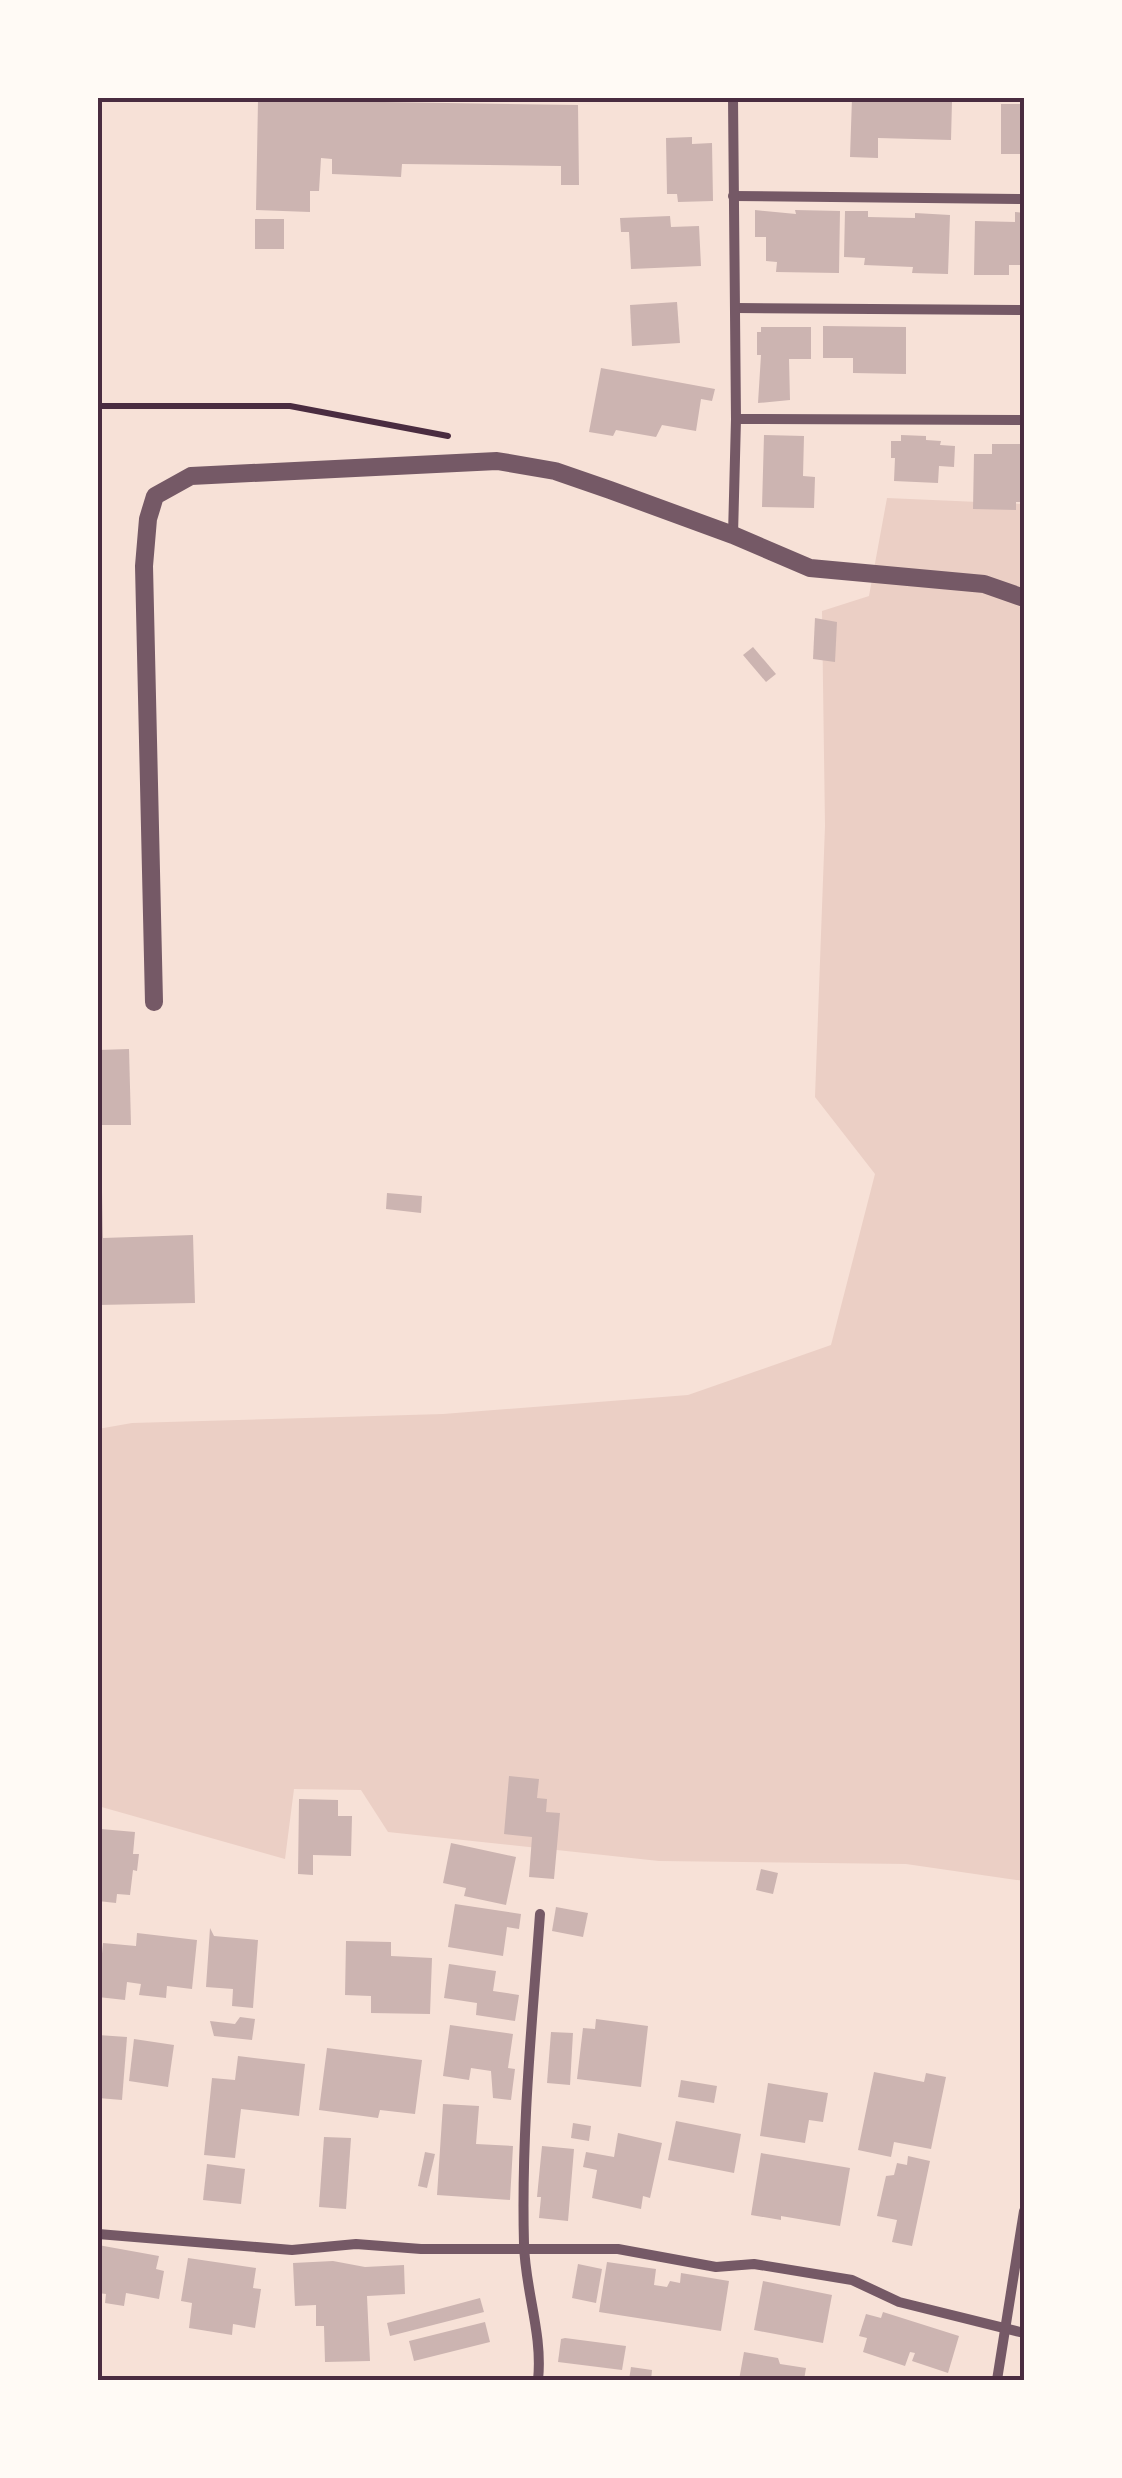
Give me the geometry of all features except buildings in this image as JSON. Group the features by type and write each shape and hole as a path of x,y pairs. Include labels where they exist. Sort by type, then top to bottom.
{"street":[{"path":"733,98 733,535"},
{"path":"733,196 1024,199"},
{"path":"736,308 1024,310"},
{"path":"736,419 1024,420"},
{"path":"154,1002 144,566 148,519 155,496 191,476 497,461 554,471 733,535 810,568 984,584 1024,598"},
{"path":"538,2380 541,2358 524,2249 524,2122 540,1914"},
{"path":"997,2380 1024,2211"},
{"path":"98,2234 292,2250 356,2244 421,2249 618,2249 716,2266 754,2264 852,2280 898,2302 1024,2333"}],"path":[{"path":"98,406 290,406 466,440"}],"shaded area":[{"path":"887,498 1024,504 1024,1881 906,1864 659,1861 388,1832 361,1790 294,1789 285,1859 98,1806 98,1429 132,1423 443,1414 688,1395 831,1345 875,1174 815,1097 825,826 822,611 869,596"}]}
